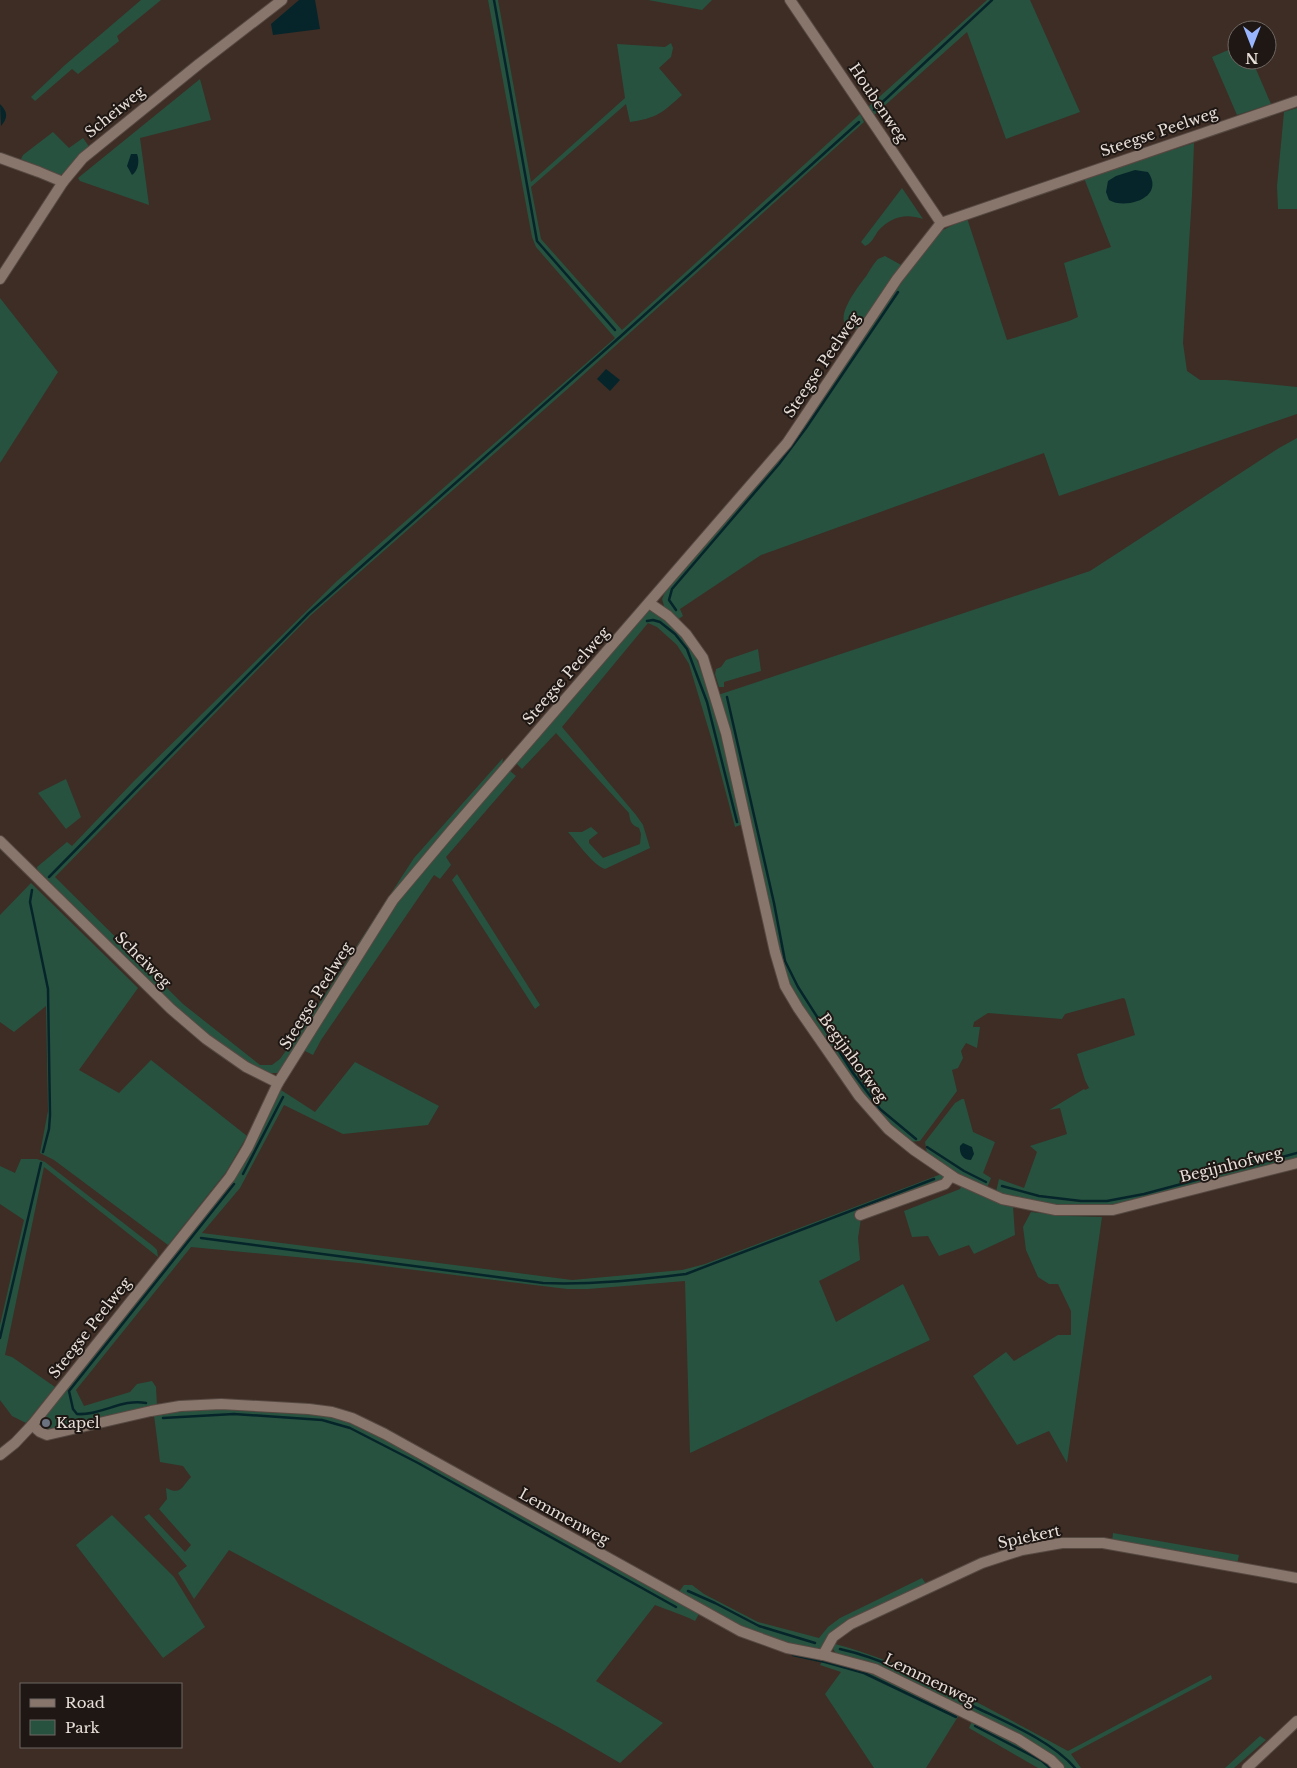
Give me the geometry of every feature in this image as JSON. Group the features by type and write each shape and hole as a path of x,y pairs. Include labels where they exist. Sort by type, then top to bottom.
{"street":[{"name":"Scheiweg","path":"0,279 63,182 83,158 282,0"},
{"name":"Houbenweg","path":"790,0 941,223"},
{"name":"Steegse Peelweg","path":"0,1455 15,1443 32,1425 230,1177 248,1147 278,1083 393,900 787,443 897,279 941,223 1297,101"},
{"path":"0,158 63,182"},
{"name":"Begijnhofweg","path":"649,603 668,616 686,634 703,658 726,733 775,952 785,986 859,1096 888,1129 951,1176 1002,1199 1056,1210 1113,1210 1297,1163"},
{"name":"Scheiweg","path":"0,841 171,1009 206,1039 246,1067 278,1083"},
{"path":"860,1215 945,1184 951,1176"},
{"name":"Lemmenweg","path":"32,1425 47,1435 151,1411 180,1406 221,1404 309,1409 332,1412 352,1418 385,1434 740,1632 787,1648 823,1655 875,1669 1018,1739 1051,1760 1059,1768"},
{"name":"Spiekert","path":"823,1655 833,1637 851,1624 982,1563 1022,1550 1062,1543 1103,1543 1297,1578"},
{"path":"1251,1767 1297,1721"}],"green space":[{"path":"141,0 161,0 117,36 119,41 78,74 72,69 35,101 31,97 65,65"},
{"path":"488,0 498,0 531,182 625,98 617,44 665,47 671,43 673,48 671,57 659,68 682,95 659,114 647,119 630,122 626,104 531,187 541,239 622,330 860,114 864,122 572,385 310,616 55,877 183,1004 260,1065 272,1065 280,1059 309,1019 414,858 503,758 502,767 429,850 289,1063 277,1073 266,1073 219,1045 173,1006 38,872 37,867 67,842 72,846 135,780 337,581 615,338 536,247 532,237"},
{"path":"648,0 712,0 702,10"},
{"path":"987,0 1030,0 1080,112 1006,139 967,32 873,116 867,108"},
{"path":"1227,51 1227,70 1256,70 1271,104 1237,115 1212,57"},
{"path":"200,79 211,120 140,138 149,205 80,181 78,178"},
{"path":"1297,108 1297,209 1278,209 1277,186 1284,112"},
{"path":"53,132 69,148 83,138 90,148 66,172 59,176 21,159 23,155"},
{"path":"1194,143 1183,343 1187,371 1200,380 1226,380 1297,387 1297,414 1059,496 1044,453 761,555 680,609 683,616 677,620 665,609 662,599 667,588 771,468 905,274 941,231 967,218 1007,340 1069,321 1078,317 1064,263 1111,247 1084,178"},
{"path":"902,188 923,219 904,216 893,219 883,226 871,242 865,246 861,242"},
{"path":"885,256 903,266 858,329 849,327 844,322 844,315 851,297 875,262"},
{"path":"0,298 58,372 0,463"},
{"path":"1297,438 1297,1162 1151,1198 1104,1206 1060,1207 996,1192 999,1179 1024,1188 1037,1152 1030,1146 1067,1134 1060,1108 1049,1110 1084,1089 1089,1088 1077,1054 1135,1035 1125,999 1065,1014 1062,1019 988,1013 974,1022 973,1027 980,1027 977,1048 966,1043 961,1051 963,1058 958,1068 952,1070 957,1091 920,1141 909,1142 882,1120 819,1034 785,975 718,695 1090,571"},
{"path":"650,610 666,618 686,639 697,660 712,702 743,824 735,827 689,664 677,645 657,627 648,623 562,727 636,815 643,825 650,848 605,869 590,858 568,832 582,832 591,827 598,833 589,840 589,843 603,858 640,844 641,834 639,828 631,822 629,813 556,733 522,769 516,760 643,614"},
{"path":"758,649 761,671 724,682 724,687 719,687 715,674 716,669 721,667 726,660"},
{"path":"509,770 516,776 446,857 451,865 440,879 434,875 321,1040 313,1055 303,1050 412,880"},
{"path":"66,779 81,817 66,829 38,793"},
{"path":"457,874 540,1005 535,1009 452,880"},
{"path":"31,883 138,988 79,1070 119,1093 151,1060 247,1136 226,1172 168,1245 54,1160 40,1153 48,1111 46,1006 14,1032 0,1022 0,915"},
{"path":"355,1062 439,1106 428,1125 343,1134 284,1105 240,1188 202,1233 572,1280 682,1270 705,1264 944,1173 942,1183 862,1212 858,1238 860,1260 819,1281 836,1322 903,1284 930,1340 690,1453 685,1281 567,1289 359,1263 191,1247 76,1390 84,1406 130,1392 137,1384 152,1381 156,1387 157,1406 50,1431 44,1428 42,1426 42,1419 241,1167 281,1090 315,1112"},
{"path":"964,1099 973,1132 995,1142 983,1173 991,1178 987,1188 954,1173 927,1153 925,1142 955,1103"},
{"path":"21,1159 37,1159 45,1162 153,1246 157,1250 158,1257 44,1167 5,1355 12,1357 55,1387 26,1423 12,1416 0,1400 0,1325 24,1220 0,1204 0,1166 15,1173"},
{"path":"961,1186 1013,1206 1015,1235 974,1254 969,1245 939,1256 928,1236 912,1237 904,1211 960,1189"},
{"path":"1031,1212 1102,1217 1067,1463 1049,1431 1017,1445 973,1376 1006,1352 1014,1361 1058,1335 1071,1335 1071,1311 1058,1284 1049,1284 1038,1277 1026,1250 1023,1227"},
{"path":"269,1408 335,1416 381,1436 699,1614 695,1621 655,1605 596,1681 663,1723 620,1763 560,1728 229,1550 194,1599 178,1573 187,1566 144,1517 149,1514 185,1552 191,1545 159,1509 167,1499 166,1488 178,1490 191,1477 183,1466 160,1462 154,1415 181,1410"},
{"path":"112,1515 174,1577 205,1627 163,1658 76,1545"},
{"path":"1113,1533 1239,1555 1237,1564 1112,1542"},
{"path":"922,1578 926,1584 814,1651 793,1646 742,1627 678,1593 684,1585 692,1585 704,1594 758,1622 819,1638 828,1627 840,1618"},
{"path":"835,1644 895,1664 925,1677 983,1705 1068,1751 1211,1675 1212,1679 1071,1754 1081,1768 1065,1768 1048,1752 1019,1736 837,1655 833,1649"},
{"path":"824,1658 867,1671 959,1715 926,1768 874,1768 825,1694 841,1672 820,1665"},
{"path":"972,1721 1037,1755 1054,1768 1038,1768 969,1728"},
{"path":"1260,1736 1266,1740 1234,1768 1225,1768"}],"water":[{"path":"299,0 315,0 320,29 273,35 271,24"},
{"path":"0,104 5,110 6,115 1,126"},
{"path":"131,154 137,154 138,160 138,166 132,175 127,166"},
{"path":"1135,170 1148,172 1152,181 1152,189 1148,195 1141,200 1124,204 1109,200 1106,192 1108,181 1116,176"},
{"path":"606,369 620,380 610,391 597,379"},
{"path":"963,1143 972,1147 974,1154 971,1160 964,1158 961,1154 960,1146"}],"waterway":[{"path":"494,0 537,241 615,330"},
{"path":"874,110 992,0"},
{"path":"49,877 309,613 859,122"},
{"path":"676,610 669,600 672,589 779,464 806,428 898,292"},
{"path":"647,621 660,622 675,634 687,649 707,702 737,822"},
{"path":"727,697 774,903 785,961 798,987 853,1073 880,1109 916,1139"},
{"path":"32,890 30,902 48,989 50,1115 49,1129 43,1152"},
{"path":"243,1174 283,1097"},
{"path":"927,1147 964,1171 986,1182"},
{"path":"1002,1186 1039,1196 1081,1201 1107,1201 1144,1194 1297,1153"},
{"path":"0,1338 41,1163"},
{"path":"201,1238 543,1283 614,1282 686,1274 934,1179"},
{"path":"146,1403 129,1403 86,1414 77,1414 73,1409 69,1391 234,1184"},
{"path":"163,1418 234,1414 322,1420 350,1428 418,1463 676,1607"},
{"path":"688,1591 759,1626 815,1643"},
{"path":"840,1649 893,1666 1016,1727 1055,1750 1075,1768"},
{"path":"793,1655 864,1673 956,1717"},
{"path":"975,1726 1042,1761 1050,1768"}],"place":[{"name":"Kapel","path":"46,1423"}]}
